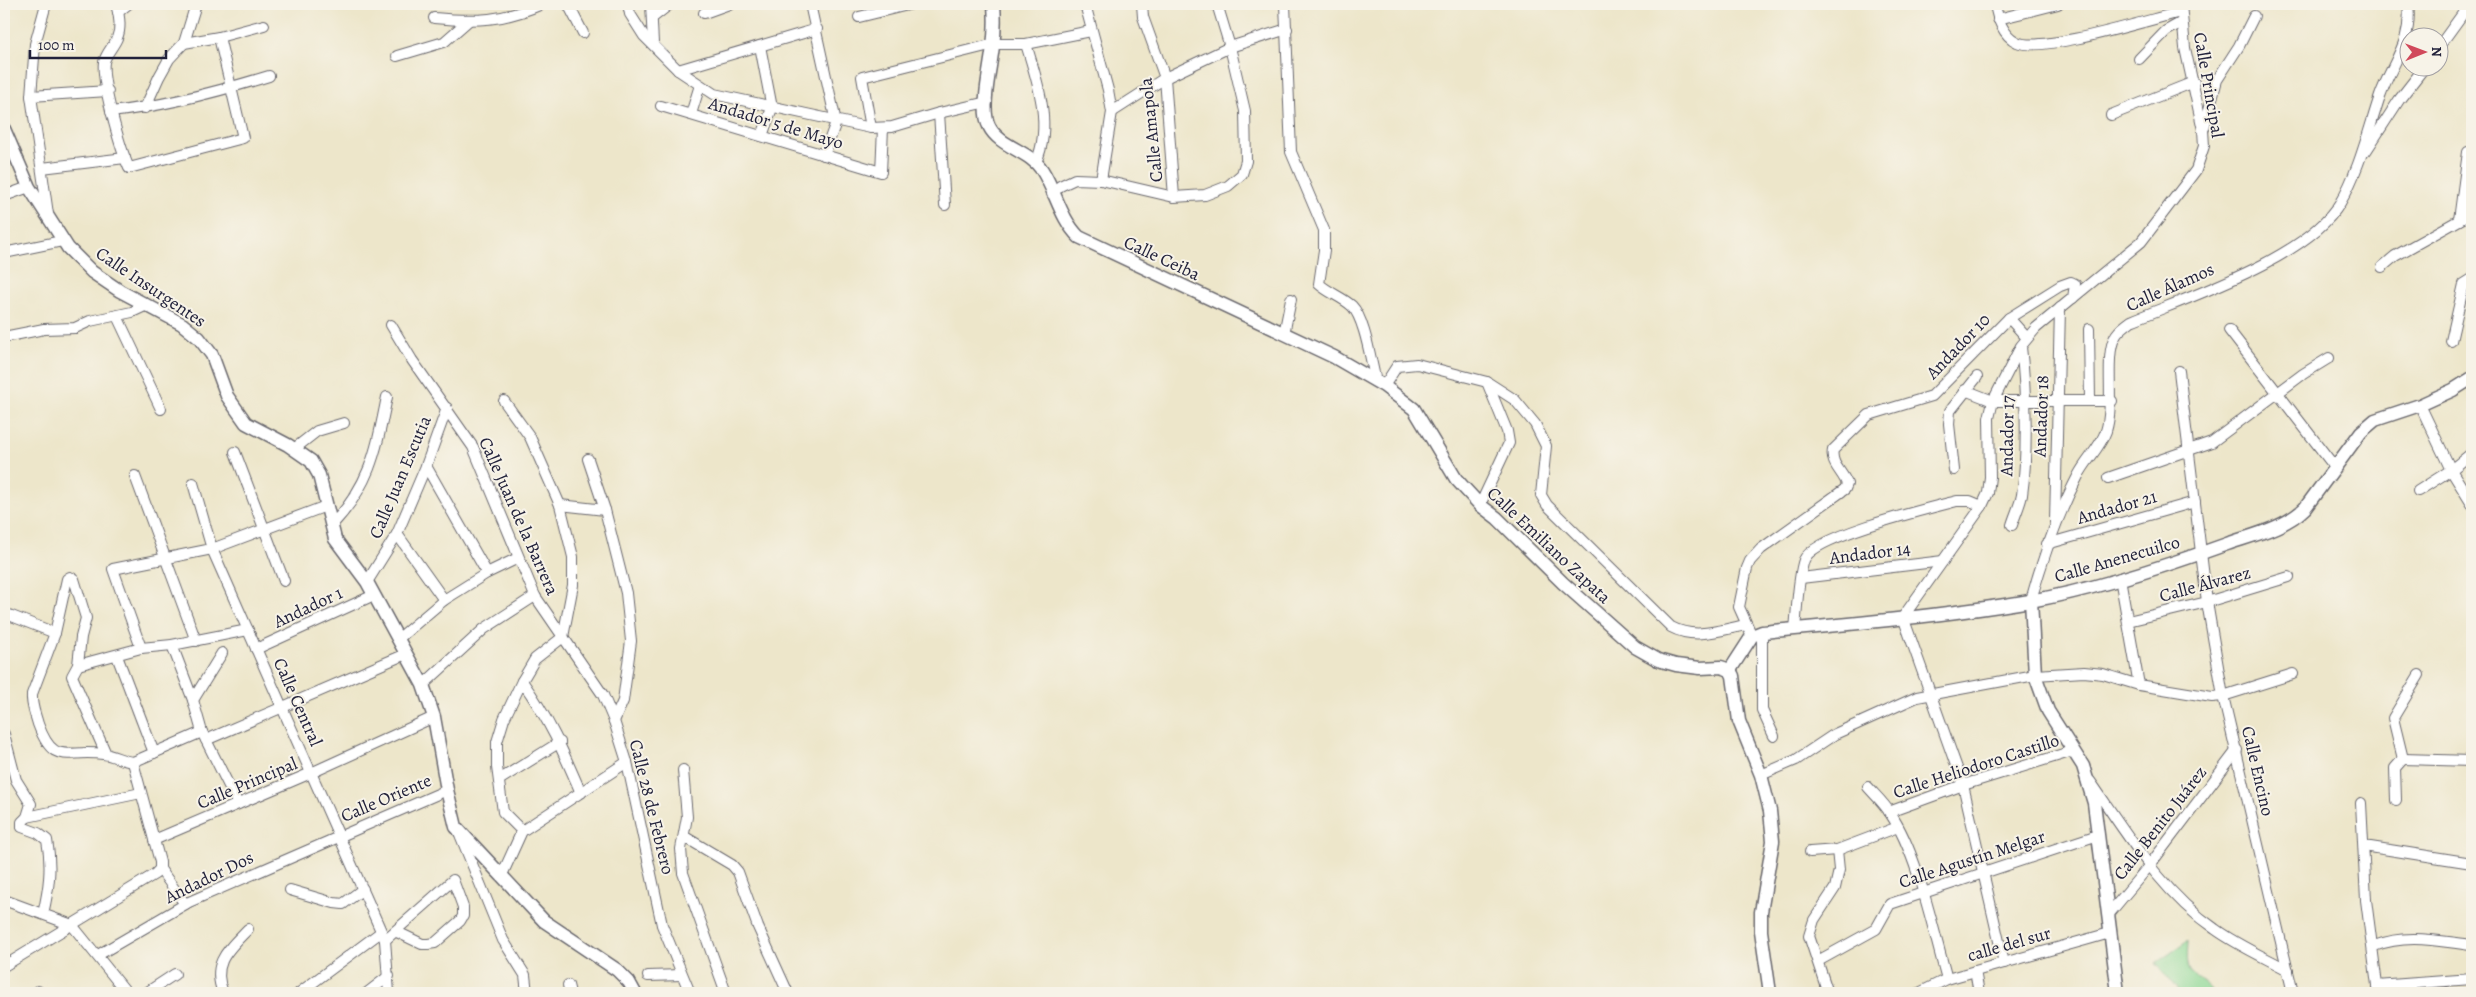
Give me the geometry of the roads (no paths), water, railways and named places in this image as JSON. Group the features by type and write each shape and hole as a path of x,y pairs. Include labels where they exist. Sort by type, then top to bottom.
{"street":[{"path":"46,4 35,44 31,96 48,215"},
{"path":"128,4 117,8 120,24 118,37 104,61 111,112 129,168 243,138 219,38"},
{"path":"145,108 169,59 184,43 196,4"},
{"path":"434,18 468,21 492,20 520,14 542,4"},
{"path":"568,4 583,33"},
{"path":"628,4 630,14 644,36 678,70 714,94 836,122 872,128 883,128 987,102 994,44 994,4"},
{"path":"651,4 653,43"},
{"path":"652,18 670,4"},
{"path":"704,13 729,4"},
{"path":"810,4 836,122 824,155"},
{"path":"859,16 912,4"},
{"path":"1085,4 1112,112 1101,180"},
{"name":"Calle Amapola","path":"1142,4 1143,17 1165,78 1174,197"},
{"path":"1052,194 1060,186 1075,180 1101,180 1174,197 1205,195 1228,186 1242,174 1246,161 1245,111 1230,46 1217,4"},
{"path":"1285,4 1291,152 1324,230 1324,258 1319,284 1331,294 1341,298 1358,314 1380,384 1397,366 1407,363 1417,364 1487,382 1516,400 1535,424 1546,446 1541,495 1546,505 1671,627 1683,633 1694,635 1753,631"},
{"path":"1995,4 1998,19 2010,37 2017,43 2028,44 2061,42 2181,13"},
{"path":"1998,19 2058,4"},
{"path":"2357,164 2381,95 2395,61 2406,41 2410,21 2408,4"},
{"path":"2448,34 2464,12 2467,4"},
{"path":"2139,59 2166,32 2181,13"},
{"name":"Calle Principal","path":"2024,342 2060,308 2141,242 2196,170 2204,146 2203,130 2181,13"},
{"path":"2203,130 2217,80 2239,46 2254,16"},
{"path":"396,56 444,42 468,21"},
{"path":"184,43 219,38 264,25"},
{"path":"1112,112 1165,78 1230,46 1287,28"},
{"path":"678,70 817,29"},
{"path":"872,128 862,77 994,44 1026,44 1091,31"},
{"path":"1026,44 1042,103 1042,146 1036,162"},
{"path":"760,46 772,108 762,136"},
{"path":"111,112 145,108 230,88 269,76"},
{"path":"2357,164 2399,100 2416,78"},
{"path":"2111,115 2194,82"},
{"path":"692,114 700,85"},
{"path":"31,96 108,91"},
{"name":"Calle Ceiba","path":"987,102 986,114 989,126 997,136 1036,162 1068,226 1079,237 1334,356 1380,384"},
{"name":"Andador 5 de Mayo","path":"661,106 881,172 883,128"},
{"path":"939,113 945,205"},
{"name":"Calle Insurgentes","path":"4,129 29,187 48,215 62,241 92,272 182,324 199,338 212,355 227,396 246,423 312,461 319,475 335,539 367,582 423,685 434,717 447,790 456,827"},
{"path":"2468,152 2466,217 2472,226"},
{"path":"42,168 125,158"},
{"name":"Calle Álamos","path":"2031,600 2047,544 2055,524 2079,474 2095,453 2106,430 2112,401 2110,355 2114,338 2120,329 2131,321 2265,264 2314,234 2340,203 2357,164"},
{"path":"4,196 29,187"},
{"path":"2382,267 2395,256 2466,217"},
{"path":"4,253 62,241"},
{"path":"2451,341 2468,281"},
{"name":"Andador 10","path":"1753,631 1739,607 1750,561 1760,549 1845,489 1847,484 1832,458 1833,450 1869,415 1932,396 2009,318 2060,286 2071,282 2076,287 2073,298"},
{"path":"1284,334 1291,299"},
{"path":"4,337 44,329 75,328 90,321 117,316 147,305"},
{"name":"Andador 18","path":"2055,524 2054,499 2060,308"},
{"path":"117,316 161,409"},
{"path":"2004,963 1963,785 1929,695 1903,617 1982,506 1988,493 1990,477 1989,418 1993,401 2024,342 2009,318"},
{"name":"Calle Juan de la Barrera","path":"391,324 412,360 473,447 535,596 563,637"},
{"path":"2089,329 2090,401"},
{"path":"2229,330 2334,466"},
{"name":"Andador 17","path":"2012,525 2022,496 2024,342"},
{"path":"2108,478 2212,442 2329,358"},
{"name":"Calle Encino","path":"2179,371 2206,602 2223,696 2293,993"},
{"path":"1954,470 1948,417 1950,410 1977,377"},
{"name":"Calle Anenecuilco","path":"1753,631 1795,629 1903,617 2031,600 2120,578 2200,554 2295,518 2361,432 2375,420 2420,405 2453,390 2472,378"},
{"path":"1480,505 1509,443 1507,431 1487,382"},
{"name":"Calle Emiliano Zapata","path":"1380,384 1414,409 1456,478 1480,505 1497,518 1563,583 1635,647 1658,660 1676,665 1700,668 1721,667 1730,670"},
{"path":"1965,390 1993,401 2112,401"},
{"path":"331,526 351,502 374,458 387,397"},
{"path":"504,401 530,437 560,505 573,557 574,585 563,637 535,659 504,719 497,742 503,812 522,831"},
{"path":"2420,405 2451,470 2472,504"},
{"name":"Calle Juan Escutia","path":"367,582 397,534 426,466 447,408"},
{"path":"294,449 317,431 344,423"},
{"path":"236,452 284,581"},
{"path":"2418,491 2451,470 2472,453"},
{"path":"588,459 606,510 626,593 631,641 623,701 614,721"},
{"path":"426,466 487,573"},
{"path":"134,476 196,641"},
{"name":"Calle Central","path":"193,483 212,549 383,936 389,976 389,993"},
{"path":"1795,629 1801,578 1804,560 1807,555 1838,537 1957,501 1970,501 1982,506"},
{"name":"Andador 21","path":"2047,544 2195,502"},
{"path":"560,505 606,510"},
{"path":"142,648 113,569 212,549 263,528 326,506"},
{"path":"397,534 444,600"},
{"path":"398,639 444,600 487,573 518,558"},
{"name":"Andador 14","path":"1801,578 1943,561"},
{"path":"106,754 72,676 78,665 81,637 86,618 74,579 70,577 67,580 55,633 32,694 31,703 45,742 52,751 58,754 89,752 106,754 122,761 132,762 282,707 406,654"},
{"name":"Calle Álvarez","path":"2128,621 2206,602 2290,577"},
{"path":"2120,578 2139,685"},
{"name":"Andador 1","path":"256,649 374,595"},
{"path":"423,685 484,628 535,596"},
{"path":"2031,600 2034,675 2048,711 2085,774 2149,866 2180,901 2215,930 2288,970"},
{"path":"4,613 55,633"},
{"path":"78,665 142,648 196,641 248,630"},
{"path":"1753,631 1730,670 1733,676 1734,700 1739,721 1761,776 1770,811 1773,842 1761,912 1761,931 1770,993"},
{"path":"1753,631 1762,710 1774,736"},
{"name":"Calle 28 de Febrero","path":"563,637 603,694 614,721 626,762 662,925 690,993"},
{"path":"172,645 193,700 204,736 238,804"},
{"path":"193,700 222,653"},
{"path":"117,656 154,753"},
{"path":"1761,776 1796,760 1835,734 1917,697 2034,675 2084,672 2103,674 2139,685 2202,696 2223,696 2293,674"},
{"path":"2403,759 2393,718 2419,675"},
{"path":"522,681 546,715 560,742 581,793"},
{"name":"Calle Principal","path":"154,840 311,773 434,717"},
{"path":"4,734 16,780 31,804 22,822 22,827 38,833 47,840 51,863 50,883 43,914"},
{"path":"499,780 560,742"},
{"name":"Calle Benito Juárez","path":"2108,915 2149,866 2237,750"},
{"name":"Calle Heliodoro Castillo","path":"1890,812 1963,785 2073,751"},
{"path":"2403,759 2472,761"},
{"path":"2396,800 2395,768 2403,759"},
{"path":"132,762 154,840 160,869 185,904"},
{"path":"502,874 522,831 626,762"},
{"path":"683,770 687,817 685,837 681,849 683,873 726,993"},
{"path":"2085,774 2094,803 2118,993"},
{"path":"1868,787 1890,812 1898,826 1922,892 1947,979"},
{"name":"Calle Oriente","path":"339,836 447,790"},
{"path":"26,817 141,793"},
{"path":"2361,803 2366,900 2374,946 2378,990 2430,988 2472,979"},
{"path":"1810,852 1838,850 1898,826"},
{"path":"456,827 502,874 544,922 617,970 629,982 635,993"},
{"path":"456,827 503,940 526,975 527,993"},
{"name":"Calle Agustín Melgar","path":"1818,961 1876,929 1890,904 2098,835"},
{"name":"Andador Dos","path":"98,955 185,904 339,836"},
{"path":"685,837 732,866 738,872 758,927 788,993"},
{"path":"2364,846 2472,862"},
{"path":"1828,993 1809,936 1810,927 1835,888 1839,870 1838,850"},
{"path":"4,966 155,874 160,869"},
{"path":"299,993 383,936 395,931 454,880 463,907 463,916 460,921 435,942 428,944 422,944 395,931"},
{"path":"290,890 343,904 363,889"},
{"path":"4,900 72,925 127,993"},
{"path":"222,993 218,982 218,969 224,954 248,928"},
{"name":"calle del sur","path":"1919,993 1947,979 2110,933"},
{"path":"2374,946 2388,940 2410,937 2472,945"},
{"path":"1975,971 1979,993"},
{"path":"146,993 175,974"},
{"path":"648,976 682,975"},
{"path":"366,993 389,976"}]}
